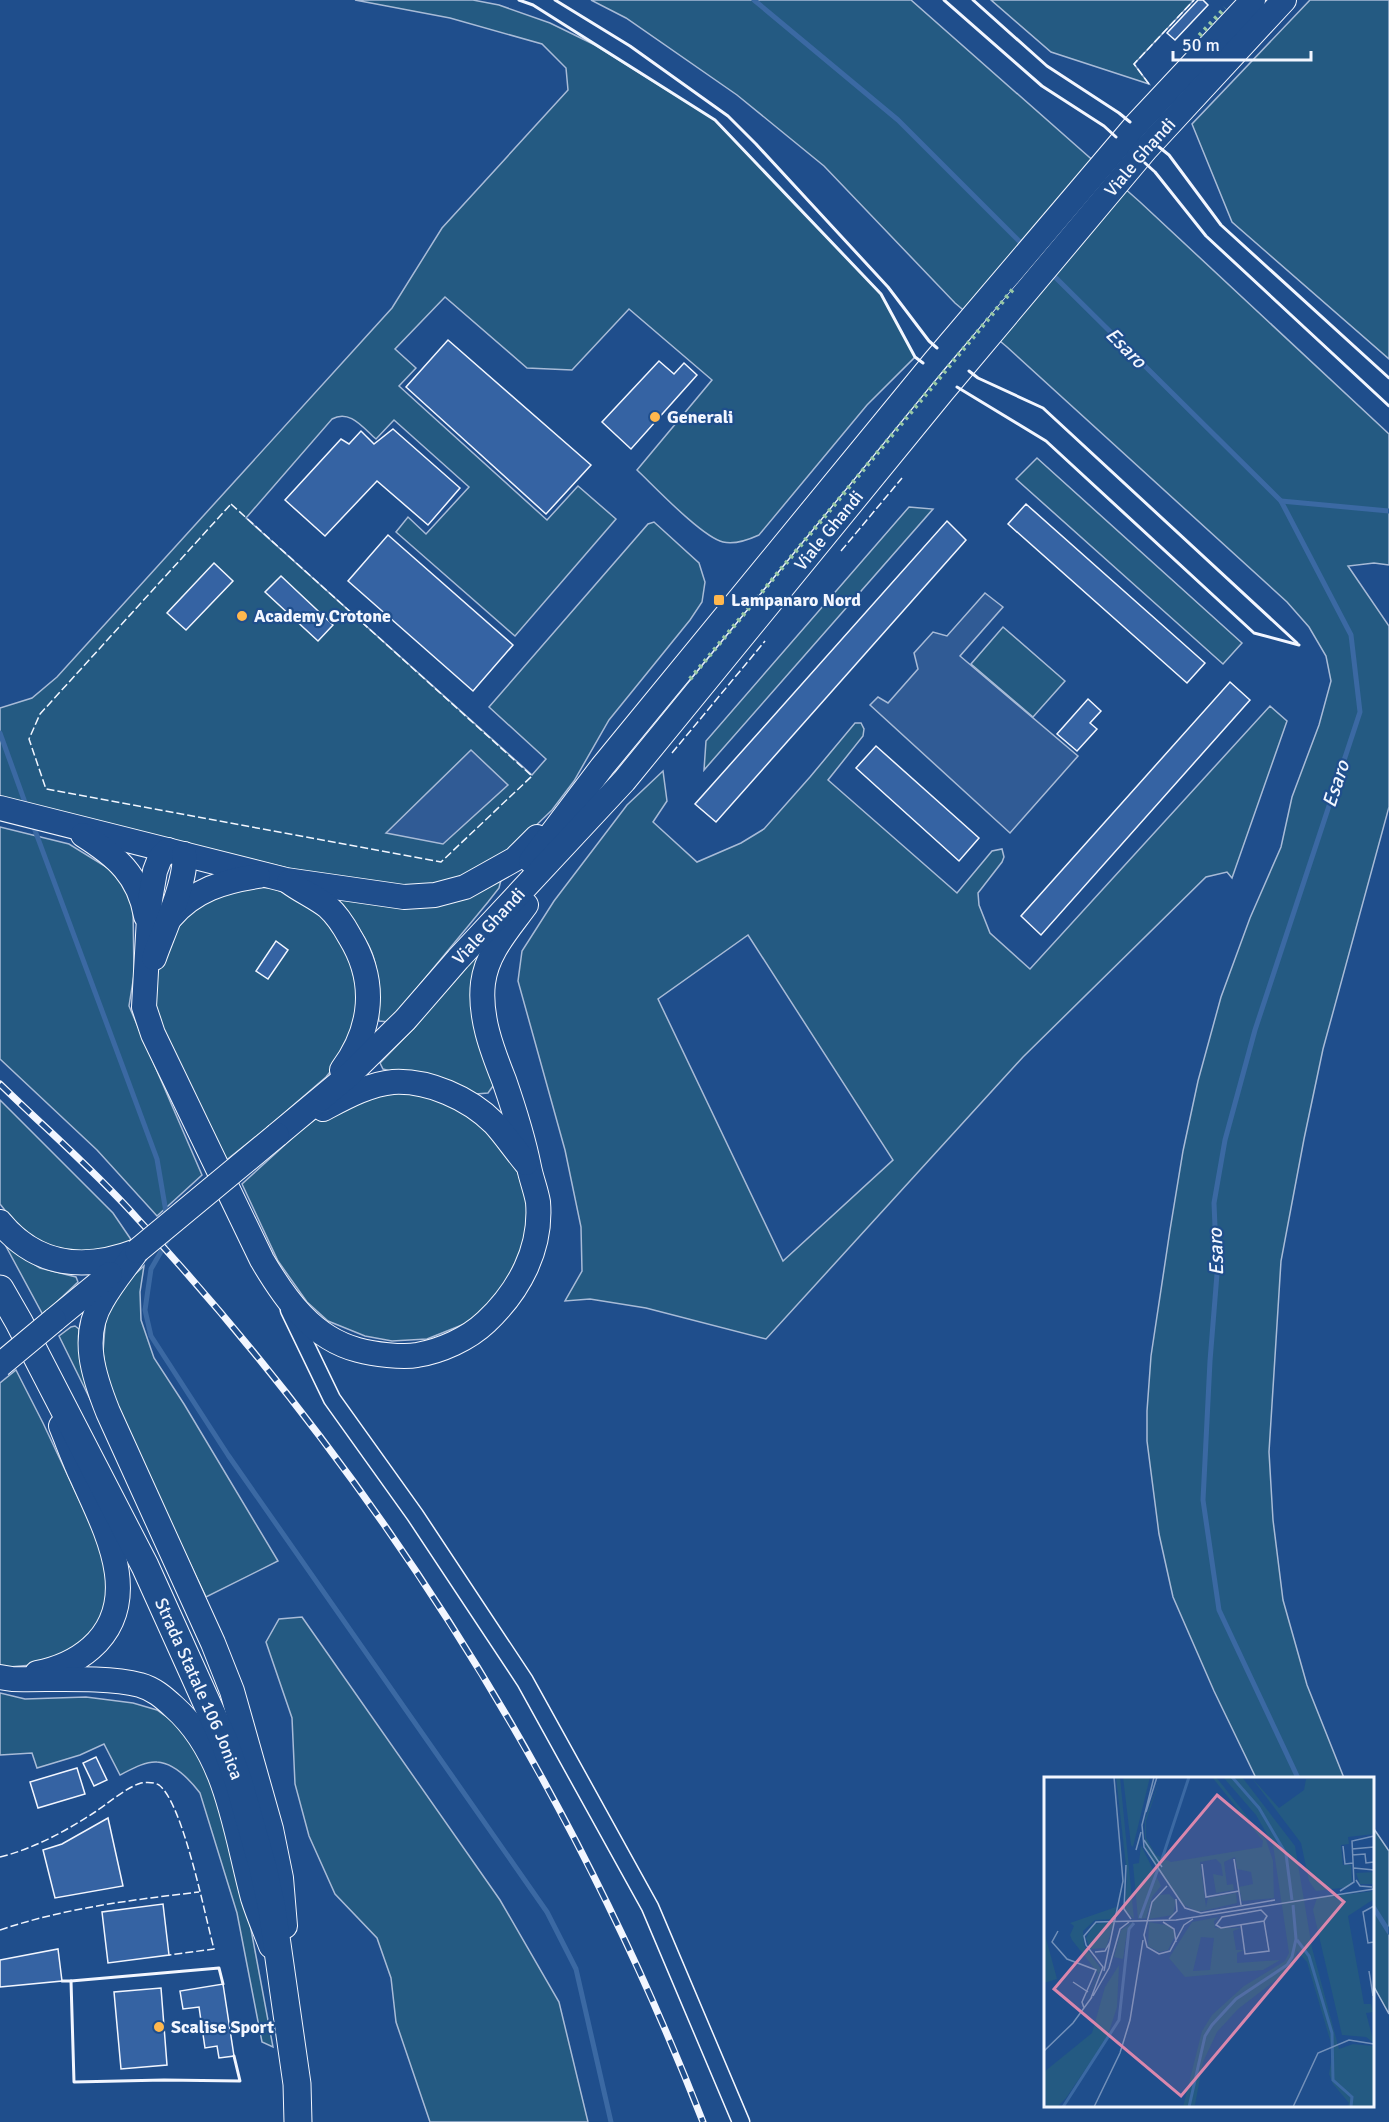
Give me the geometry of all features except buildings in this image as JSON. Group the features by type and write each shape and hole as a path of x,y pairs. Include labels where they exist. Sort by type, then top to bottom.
{"main road":[{"name":"Viale Ghandi","path":"458,959 602,766 928,370 1120,143 1253,0"},
{"name":"Viale Ghandi","path":"458,959 624,781 942,392 1146,149 1284,0"},
{"path":"4,809 276,877 404,897 435,895 465,887 515,859 602,766"},
{"path":"176,852 186,865 182,883 157,925 145,986 144,1007 153,1034 262,1260 281,1293 307,1323 345,1346 364,1352 416,1356 447,1346 476,1332 512,1295 534,1249 537,1202 525,1143 491,1047 483,1011 483,984 492,952 536,890 624,781"},
{"path":"66,824 115,856 127,869 145,911 157,925"},
{"path":"157,925 203,890 219,884 276,877 327,907 346,929 362,958 368,979 366,1017 359,1041 343,1068 277,1136"},
{"path":"0,1365 349,1075 405,1020 458,959"},
{"path":"277,1136 344,1098 371,1087 392,1082 415,1083 442,1090 471,1105 494,1123 529,1167"},
{"path":"0,1222 20,1243 62,1262 100,1262 118,1259 137,1251"},
{"path":"137,1251 101,1302 92,1326 92,1364 95,1380 213,1643 232,1691 271,1829 281,1878 285,1927 282,1976"},
{"name":"Strada Statale 106 Jonica","path":"0,1289 20,1322 145,1566 224,1741 239,1783 263,1868 282,1976 297,2084 298,2122"},
{"path":"6,1678 64,1666 85,1653 105,1632 116,1607 117,1591 117,1573 109,1540 20,1322"},
{"path":"6,1678 104,1681 139,1685 156,1691 187,1719 201,1736 222,1782 254,1900 282,1976"}],"street":[{"path":"281,1293 332,1399 415,1515 531,1692 650,1907 741,2122"}],"shaded area":[{"path":"355,0 473,0 499,5 550,23 595,45 715,120 881,294 915,357 867,405 759,535 741,542 728,543 714,538 691,522 637,470 712,380 629,309 572,370 527,368 445,297 395,349 416,368 399,386 547,520 578,486 616,519 515,636 396,532 408,517 426,534 469,487 394,420 376,439 350,418 345,416 332,419 246,518 532,775 546,759 489,707 648,524 654,522 699,563 705,582 702,602 690,620 609,720 574,781 552,810 503,857 442,885 416,887 334,879 0,800 0,708 32,698 57,677 392,308 442,228 568,90 566,68 542,44 450,18"},
{"path":"591,0 911,0 1140,202 1389,434 1389,565 1374,563 1348,566 1389,626 1389,807 1323,1049 1281,1261 1269,1452 1273,1520 1283,1600 1307,1685 1344,1777 1256,1777 1214,1691 1173,1597 1159,1534 1147,1441 1151,1356 1183,1151 1198,1081 1221,997 1250,918 1281,847 1292,797 1319,725 1331,681 1326,656 1309,627 1287,602 1007,347 955,303 824,166 737,95 626,18"},
{"path":"991,0 1194,0 1134,64 1149,84 1051,52"},
{"path":"1310,0 1389,0 1389,359 1232,222 1192,124"},
{"path":"1037,458 1242,643 1223,664 1016,479"},
{"path":"909,507 933,509 704,770 706,741"},
{"path":"985,593 1003,607 960,656 1078,756 1010,833 870,705 878,697 888,703 918,669 914,653 933,632 947,636"},
{"path":"1003,627 1065,681 1033,717 971,664"},
{"path":"1270,706 1287,721 1232,878 1227,872 1206,877 1023,1057 766,1339 646,1308 590,1299 565,1301 582,1271 581,1227 565,1150 518,981 522,951 554,901 627,805 663,771 667,801 653,822 697,862 741,843 764,829 855,723 861,723 864,729 863,736 828,780 957,893 992,851 1002,849 1004,857 1002,862 978,893 979,905 990,933 1030,969","holes":["748,935 893,1160 783,1261 658,999"]},
{"path":"471,750 508,785 443,844 386,833"},
{"path":"0,827 69,844 108,868 126,888 133,906 134,975 129,1006 202,1175 157,1216 97,1150 0,1059"},
{"path":"501,880 499,888 488,902 389,1022 379,1021 377,974 371,950 356,925 331,895"},
{"path":"248,887 272,888 303,900 328,919 346,943 360,1003 342,1057 326,1077 224,1162 159,1025 153,1002 154,988 165,945 182,921 204,903"},
{"path":"485,942 493,1086 488,1093 476,1094 383,1069 380,1063 415,1027"},
{"path":"379,1090 457,1100 512,1153 528,1206 527,1232 520,1258 505,1285 486,1309 467,1323 427,1339 392,1341 365,1336 328,1321 307,1302 278,1261 242,1184 300,1131 325,1112"},
{"path":"0,1100 113,1213 132,1241 94,1255 52,1249 23,1233 0,1204"},
{"path":"2,1239 21,1256 40,1268 76,1277 78,1282 43,1315"},
{"path":"144,1266 140,1292 141,1320 154,1358 278,1561 206,1597 127,1431 107,1381 103,1352 106,1314 125,1283"},
{"path":"75,1326 79,1329 81,1357 92,1403 59,1336"},
{"path":"16,1370 100,1544 109,1582 105,1615 92,1637 44,1664 9,1667 0,1666 0,1383"},
{"path":"302,1617 500,1900 559,2002 588,2122 430,2122 396,2022 391,1978 377,1938 335,1894 309,1836 295,1784 292,1718 266,1642 279,1619"},
{"path":"0,1693 25,1699 86,1697 133,1703 157,1710 178,1725 209,1769 247,1908 273,2047 262,2042 237,1913 200,1793 182,1773 164,1763 148,1763 120,1775 104,1744 80,1755 37,1768 32,1753 0,1755"},
{"path":"1374,1829 1389,1851 1389,2014 1374,1987"}],"waterway":[{"name":"Esaro","path":"754,0 898,120 1025,247"},
{"name":"Esaro","path":"1051,273 1281,501 1351,635 1360,712 1255,1030 1225,1140 1214,1203 1217,1274 1203,1500 1219,1610 1298,1777"},
{"path":"1281,501 1389,511"},
{"path":"0,733 27,808"},
{"path":"33,825 157,1159 167,1218"},
{"path":"170,1236 151,1269 145,1310 151,1336 228,1455 547,1912 576,1969 611,2122"},
{"name":"Esaro","path":"1374,1908 1389,1932"}],"railway":[{"path":"0,1084 120,1200 225,1318 310,1423 389,1531 462,1643 531,1758 594,1876 651,1998 703,2122"}],"hedge":[{"path":"1184,52 1225,8"},
{"path":"690,679 1014,288"}],"fence":[{"path":"1149,84 1134,64 1194,0"},
{"path":"841,551 902,478"},
{"path":"231,504 532,776 441,862 46,789 29,739 40,714 231,504"},
{"path":"672,753 765,641"},
{"path":"0,1857 25,1849 61,1832 135,1785 148,1782 159,1785 168,1796 185,1836 214,1949 169,1955"},
{"path":"0,1930 74,1910 199,1892"}],"wall":[{"path":"519,0 533,5 715,120 881,294 915,357 923,363"},
{"path":"555,0 630,46 728,116 888,287 929,341 937,348"},
{"path":"944,0 1042,86 1104,126 1116,137"},
{"path":"973,0 1047,66 1130,122"},
{"path":"1159,147 1169,155 1221,225 1389,378"},
{"path":"1145,163 1155,172 1206,236 1389,406"},
{"path":"969,371 978,378 1043,408 1297,643"},
{"path":"957,387 1046,441 1254,633 1299,645"},
{"path":"71,1981 219,1968 223,1984"},
{"path":"62,1981 71,1981 74,2082 240,2081 234,2056"}],"place":[{"name":"Generali","path":"655,417"},
{"name":"Lampanaro Nord","path":"719,600"},
{"name":"Academy Crotone","path":"242,616"},
{"name":"Scalise Sport","path":"159,2027"}]}
